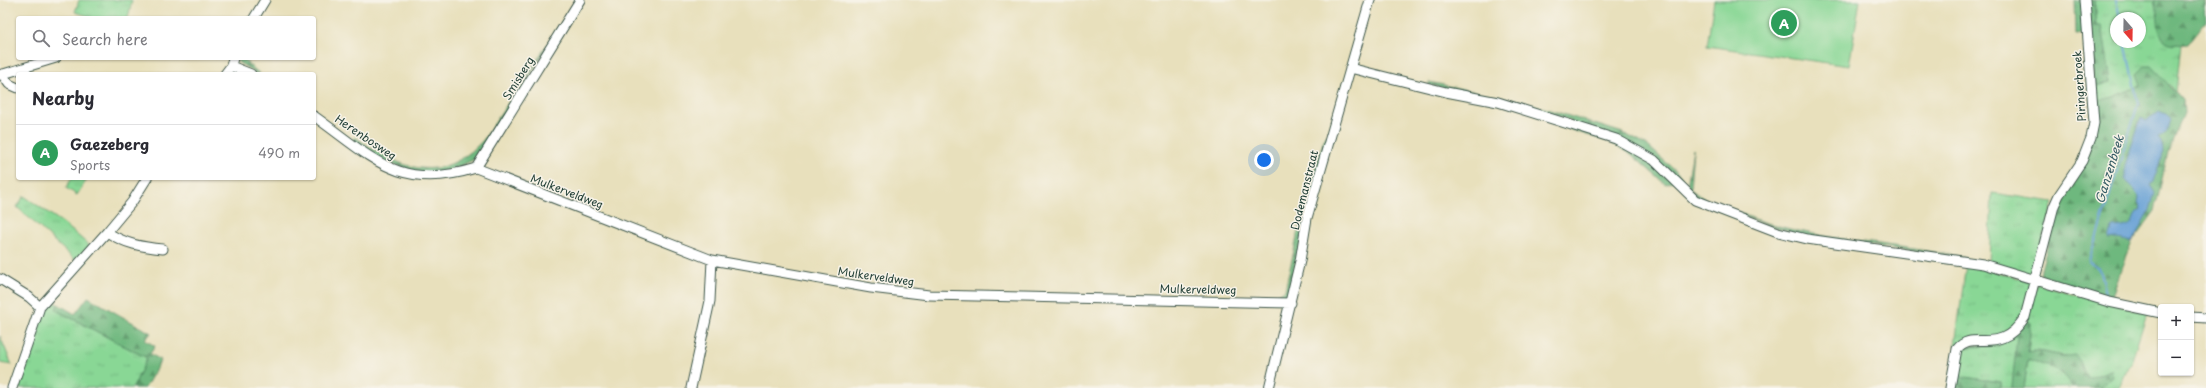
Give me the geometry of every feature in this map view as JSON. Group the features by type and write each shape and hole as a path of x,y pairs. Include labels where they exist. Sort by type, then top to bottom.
{"street":[{"path":"255,16 265,0"},
{"name":"Smisberg","path":"476,168 580,0"},
{"name":"Dodemanstraat","path":"1269,388 1291,303 1307,218 1370,0"},
{"name":"Piringerbroek","path":"1950,388 1957,349 1961,344 1972,340 2000,340 2018,328 2025,317 2054,206 2059,195 2082,161 2091,138 2094,123 2085,0"},
{"path":"16,87 9,84 1,75 50,60"},
{"path":"226,72 232,62 248,72"},
{"path":"1350,68 1446,92 1498,102 1616,139 1654,160 1695,200 1778,232 1807,239 1983,264 2109,302 2158,312"},
{"name":"Herenbosweg","path":"316,117 376,160 393,170 407,174 437,177 476,168"},
{"name":"Mulkerveldweg","path":"476,168 712,260 906,293 1291,303"},
{"path":"12,388 40,306 107,232 132,202 146,180"},
{"path":"107,232 119,240 130,244 163,248"},
{"path":"691,388 710,301 712,260"},
{"path":"0,279 29,297 40,306"},
{"path":"2194,317 2206,318"}],"green space":[{"path":"79,0 132,0 128,16 89,16 75,12"},
{"path":"1714,0 1860,0 1849,66 1707,46"},
{"path":"2074,0 2094,0 2096,26 2102,26 2111,83 2094,86 2089,33 2075,34"},
{"path":"2094,0 2155,0 2172,44 2181,44 2176,92 2171,85 2141,85 2114,97 2096,101 2094,86 2111,83 2102,27 2096,27"},
{"path":"2155,0 2205,0 2206,21 2188,44 2168,42 2163,38 2158,26"},
{"path":"563,21 479,157 456,168 438,174 426,175 380,160 353,140 355,137 388,158 420,168 436,168 452,163 468,154 484,139"},
{"path":"237,60 245,60 258,72 254,72"},
{"path":"2145,66 2151,66 2183,100 2184,112 2168,152 2155,211 2132,242 2111,298 2042,276 2040,273 2061,198 2084,163 2096,101 2114,97 2141,85 2137,74"},
{"path":"1429,82 1525,102 1623,133 1648,146 1681,176 1681,178 1665,184 1631,154 1609,142 1568,129 1571,121 1537,109 1429,85"},
{"path":"1325,136 1328,136 1287,298 1281,301 1267,300 1285,290 1306,198"},
{"path":"1693,149 1690,188 1694,192 1714,203 1758,220 1816,235 1916,249 1966,258 1806,237 1704,204 1687,186"},
{"path":"71,180 87,180 77,195 66,188"},
{"path":"1992,193 2054,202 2033,274 1989,263"},
{"path":"24,196 63,223 90,246 75,260 17,207"},
{"path":"1966,264 2030,281 2030,295 2021,318 2006,335 1955,345"},
{"path":"2037,284 2147,313 2131,363 2128,366 2120,388 2099,388 2111,370 2087,379 2067,357 2042,352 2028,352 2031,323 2027,320"},
{"path":"88,297 151,333 145,340 155,346 150,354 161,360 145,388 133,388 147,358 56,310 58,304 75,314"},
{"path":"49,300 58,304 56,310 147,358 133,388 19,388 44,309"},
{"path":"2027,320 2031,323 2028,352 2040,351 2062,356 2075,355 2080,361 2087,379 2111,370 2113,376 2099,388 2072,388 2065,376 2060,372 2028,359 2024,388 2012,388 2017,335 1996,346 1965,347 1962,351 1960,368 1956,368 1962,346 1987,344"},
{"path":"2018,334 2012,388 2001,388 2001,382 1956,376 1956,368 1960,368 1962,351 1965,347 1997,346"},
{"path":"0,336 12,365 0,363"},
{"path":"2028,359 2060,372 2065,376 2072,388 2024,388"},
{"path":"1956,376 2001,382 2001,388 1951,388"}],"water":[{"path":"2159,112 2166,114 2171,120 2166,134 2158,138 2163,148 2163,154 2154,182 2150,185 2155,193 2150,210 2132,242 2118,239 2109,240 2112,228 2131,224 2137,212 2141,209 2138,203 2139,197 2125,179 2125,165 2141,118 2147,121"}],"waterway":[{"name":"Ganzenbeek","path":"2116,0 2119,12"},
{"name":"Ganzenbeek","path":"2106,295 2102,275 2097,267 2089,261 2138,104 2126,48"}],"place":[{"name":"Gaezeberg","path":"1784,23"}]}
